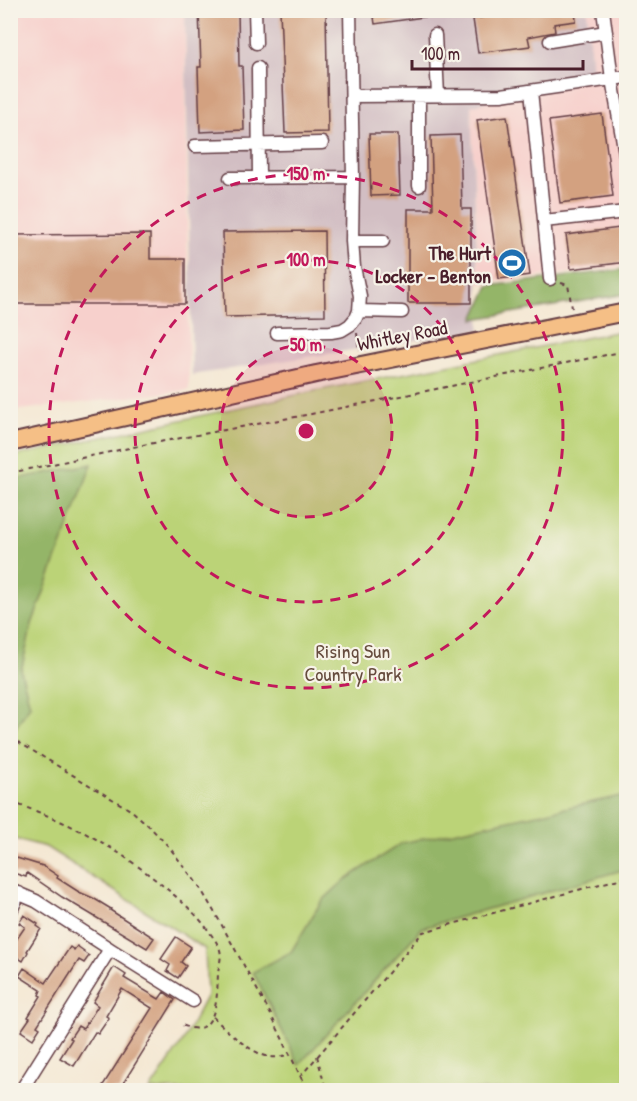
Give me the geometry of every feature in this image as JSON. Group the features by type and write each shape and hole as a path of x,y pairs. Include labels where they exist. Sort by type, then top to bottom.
{"main road":[{"name":"Whitley Road","path":"10,442 316,374 627,312"}],"street":[{"path":"255,10 256,43"},
{"path":"277,333 342,330 350,325 358,314 360,296 352,241 350,10"},
{"path":"603,10 612,79 627,159"},
{"path":"550,41 606,32"},
{"path":"435,35 438,95"},
{"path":"258,68 259,178"},
{"path":"352,96 501,95 627,77"},
{"path":"531,91 550,279"},
{"path":"419,96 419,186"},
{"path":"195,146 322,143"},
{"path":"230,178 353,177"},
{"path":"544,220 627,212"},
{"path":"352,241 383,241"},
{"path":"358,314 402,312"},
{"path":"10,913 15,891 36,901 193,1001"},
{"path":"18,1087 110,949"}],"path":[{"path":"550,279 568,285 573,310"},
{"path":"358,314 360,357"},
{"path":"10,473 627,351"},
{"path":"10,737 132,811 169,847 199,886 219,920 270,1013 307,1090"},
{"path":"10,802 62,820 109,845 168,890 208,931 220,952 216,1009 213,1017 199,1028 191,1029 180,1024"},
{"path":"300,1077 423,932 627,877"},
{"path":"213,1017 258,1053 271,1057 290,1054"},
{"path":"317,1056 326,1090"},
{"path":"302,1090 304,1086"}],"shaded area":[{"path":"10,11 185,11 189,390 11,411"},
{"path":"185,11 587,11 592,72 471,106 480,330 192,375"},
{"path":"587,11 626,11 626,266 479,284 471,105 592,72"}],"green space":[{"path":"626,269 626,294 474,319 489,286"},
{"name":"Rising Sun Country Park","path":"626,330 626,1090 150,1090 183,1041 207,995 205,949 46,847 11,838 10,457 315,391"},
{"path":"92,464 32,624 21,671 30,705 14,730 10,728 11,480"},
{"path":"621,796 626,802 626,869 422,928 299,1065 253,972 291,952 321,902 346,879 402,843"}],"building":[{"path":"199,10 238,10 244,130 200,132"},
{"path":"280,10 326,10 328,132 285,133"},
{"path":"373,10 430,10 430,16 375,24"},
{"path":"491,10 575,10 576,21 554,24 555,32 528,37 530,46 478,53 473,19 491,16"},
{"path":"602,114 613,196 560,203 549,121"},
{"path":"507,116 530,275 499,279 477,120"},
{"path":"369,134 398,134 400,195 371,196"},
{"path":"460,135 462,209 471,209 471,303 408,303 408,209 433,209 431,136"},
{"path":"627,227 627,262 571,269 566,235"},
{"path":"324,231 325,315 225,317 223,232"},
{"path":"150,234 150,259 185,259 185,304 10,304 10,235"},
{"path":"10,856 43,866 58,876 57,878 111,909 154,938 147,948 62,897 27,873 26,877 10,872"},
{"path":"24,915 38,924 37,926 41,929 23,961 10,953 10,949 25,927 19,923"},
{"path":"176,937 191,947 181,962 186,966 178,978 167,971 170,965 161,959"},
{"path":"77,946 89,956 84,963 79,960 37,1026 40,1028 33,1039 21,1031 41,996 39,995 41,990 19,976 24,968 46,983 70,947 74,950"},
{"path":"114,967 126,975 124,978 159,999 164,992 175,1000 119,1090 100,1090 152,1008 122,989 106,1016 109,1018 98,1034 95,1032 74,1066 60,1058 78,1026 83,1029 98,1006 93,1002"}],"place":[{"name":"The Hurt Locker - Benton","path":"512,263"}]}
